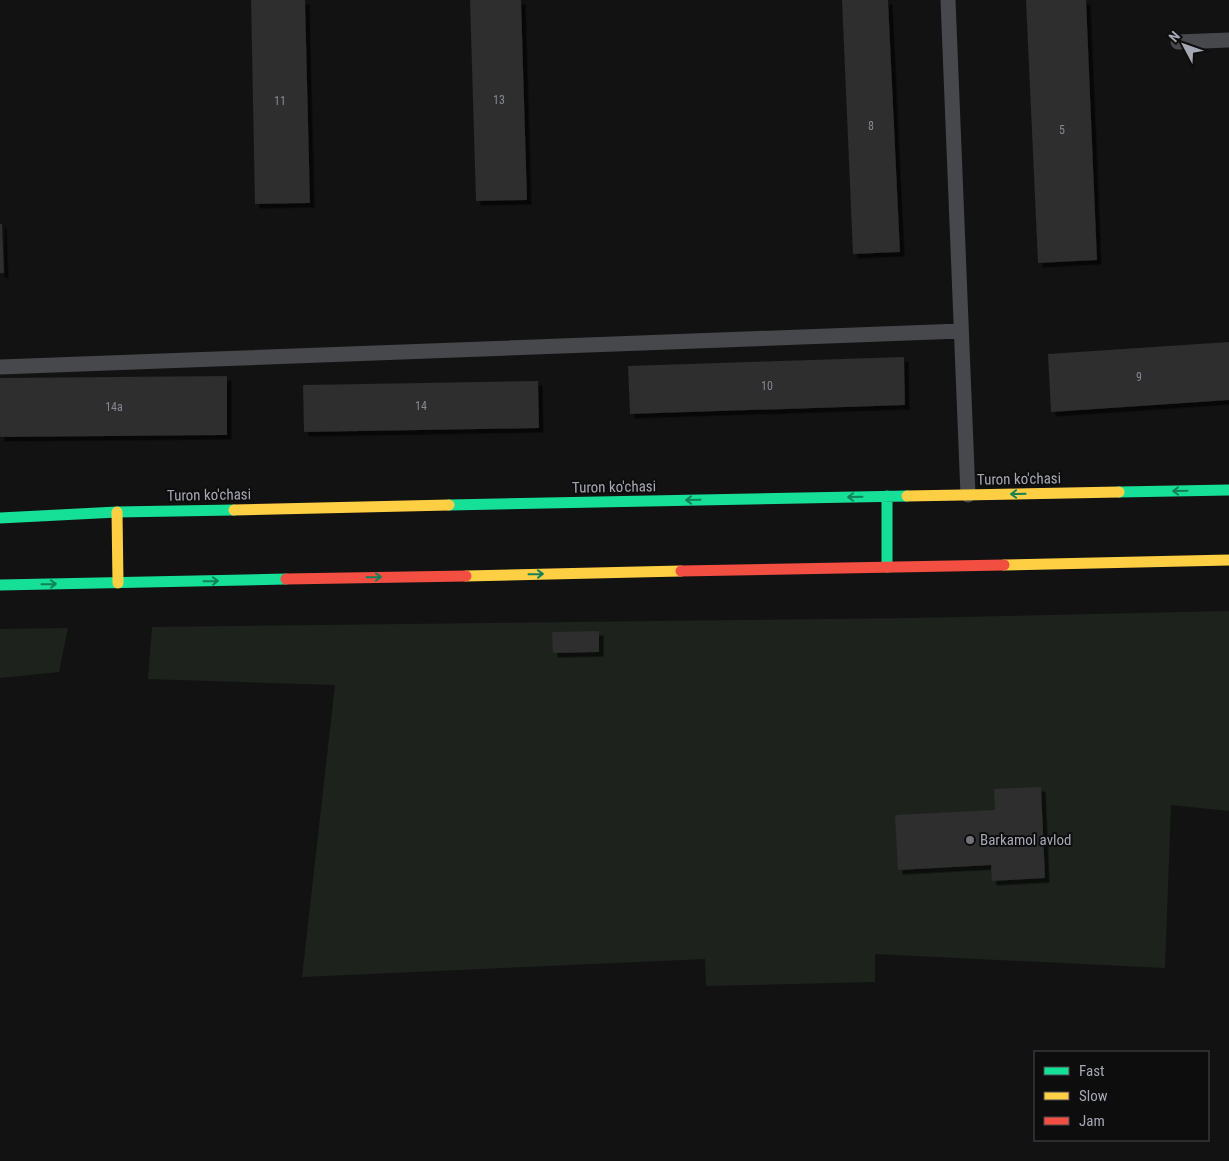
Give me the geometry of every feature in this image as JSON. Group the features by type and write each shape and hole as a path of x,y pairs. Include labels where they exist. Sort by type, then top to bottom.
{"street":[{"name":"Turon ko'chasi","path":"0,518 117,512 1229,490"},
{"path":"887,496 887,567"},
{"path":"117,512 118,582"},
{"path":"0,585 1229,560"}],"lane":[{"path":"948,0 968,495"},
{"path":"1178,42 1229,40"},
{"path":"0,367 961,330"}],"shaded area":[{"path":"1229,611 1229,811 1171,805 1165,968 875,954 875,982 706,986 705,959 302,977 335,685 148,679 152,627 912,618"},
{"path":"68,628 59,672 0,678 0,629"}],"building":[{"path":"251,0 305,0 310,203 255,204"},
{"path":"470,0 521,0 527,200 476,201"},
{"path":"842,0 888,0 900,252 853,254"},
{"path":"1026,0 1086,0 1097,260 1038,263"},
{"path":"0,224 2,224 4,273 0,273"},
{"path":"1229,342 1229,400 1051,412 1048,354"},
{"path":"904,357 905,405 630,414 628,366"},
{"path":"227,376 227,435 0,437 0,378"},
{"path":"538,381 539,428 304,432 303,385"},
{"path":"599,631 599,652 553,653 552,632"},
{"name":"Barkamol avlod","path":"1041,787 1045,878 992,881 991,865 898,870 895,815 995,810 994,789"}],"traffic: fast":[{"path":"1119,492 1229,490"},
{"path":"887,496 887,567"},
{"path":"449,505 907,496"},
{"path":"0,518 117,512 234,510"},
{"path":"0,585 286,579"}],"traffic: slow":[{"path":"907,496 1119,492"},
{"path":"234,510 449,505"},
{"path":"117,512 118,583"},
{"path":"1004,565 1229,560"},
{"path":"466,576 681,571"}],"traffic: jam":[{"path":"681,571 1004,565"},
{"path":"286,579 466,576"}],"place":[{"name":"Barkamol avlod","path":"970,840"}]}
